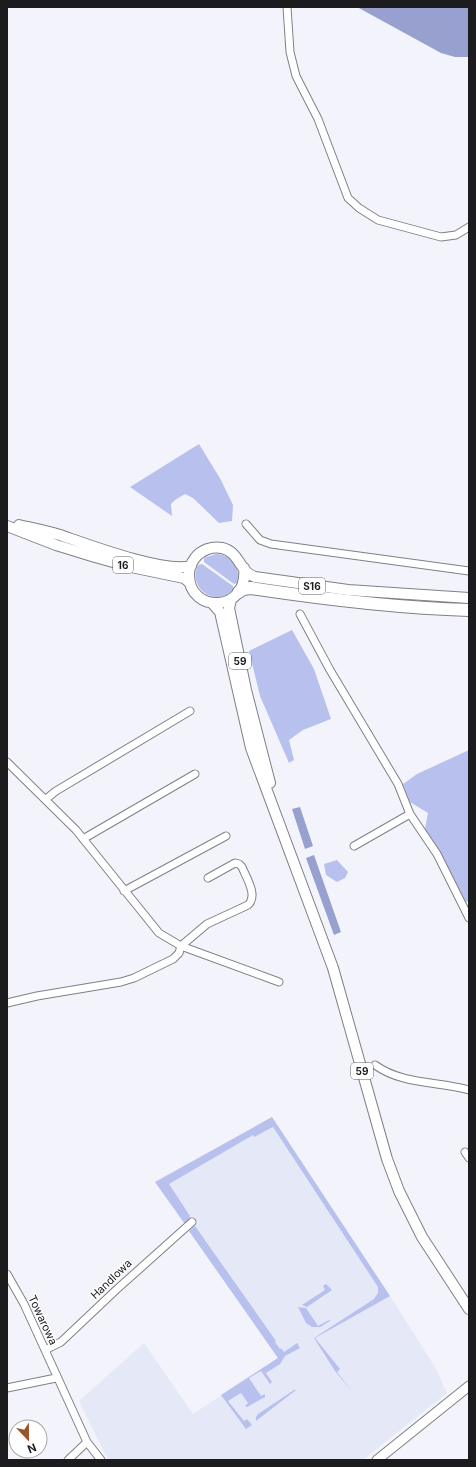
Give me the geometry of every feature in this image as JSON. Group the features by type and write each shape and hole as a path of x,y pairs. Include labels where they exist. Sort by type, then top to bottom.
{"highway":[{"name":"S16","path":"235,596 244,589 251,588 342,601 426,609 469,610"}],"main road":[{"name":"16","path":"7,522 59,535 87,545 134,558 182,567 191,566"},
{"name":"16","path":"7,526 56,545 131,567 184,578 190,583 198,596 212,603"},
{"path":"190,583 191,566 201,552 216,548 230,551 241,561 244,568 244,583 235,596 219,604 212,603"},
{"name":"S16","path":"244,568 249,574 255,577 316,586 384,594 469,598"},
{"name":"59","path":"235,596 229,608 241,668 280,821"},
{"name":"59","path":"212,603 220,612 251,748 280,821 333,968 386,1159 399,1191 422,1236 469,1310"}],"street":[{"path":"287,7 290,52 296,76 318,119 348,198 378,220 441,237 456,235 469,227"},
{"path":"246,524 260,540 271,544 469,571"},
{"path":"300,614 330,670 398,784 410,814 437,854 469,918"},
{"path":"46,800 56,791 190,711"},
{"path":"7,762 83,839 159,934 181,946 280,982"},
{"path":"83,839 195,774"},
{"path":"354,846 410,814"},
{"path":"124,891 226,836"},
{"path":"7,1003 37,996 121,982 156,968 173,959 181,946 207,924 248,905 252,901 253,896 242,867 239,864 234,863 208,878"},
{"path":"375,1065 388,1073 404,1079 469,1090"},
{"name":"Handlowa","path":"45,1350 61,1342 121,1285 192,1222"},
{"name":"Towarowa","path":"8,1278 24,1304 56,1378 87,1442 101,1460"},
{"path":"7,1388 56,1378"},
{"path":"460,1392 469,1382"},
{"path":"377,1460 469,1386"},
{"path":"68,1460 87,1442"}],"shaded area":[{"path":"357,7 469,7 469,57 455,57 441,53"},
{"path":"199,444 221,480 233,505 232,521 219,523 193,498 185,494 171,504 172,516 130,487"},
{"path":"216,554 226,556 231,559 237,567 237,583 234,584 204,562 204,558"},
{"path":"202,564 233,586 234,589 227,595 219,597 205,593 196,581 198,565"},
{"path":"292,630 314,669 331,719 303,730 289,740 294,760 289,763 260,696 249,651"},
{"path":"469,750 469,901 462,903 425,829 428,813 410,802 403,784 417,774"},
{"path":"300,807 313,846 305,849 292,809"},
{"path":"314,855 341,932 334,935 306,858"},
{"path":"337,860 348,872 345,878 337,882 326,875 324,864"},
{"path":"272,1117 390,1296 435,1367 447,1393 363,1460 109,1460 79,1401 144,1343 193,1414 278,1358 155,1182"},
{"path":"272,1117 390,1296 315,1338 340,1369 337,1372 354,1394 335,1371 314,1338 374,1299 378,1293 378,1287 273,1127 254,1137 253,1135 169,1184 190,1216 189,1220 185,1224 155,1182"},
{"path":"195,1226 276,1341 275,1342 280,1349 281,1348 284,1352 297,1343 300,1348 285,1356 280,1364 266,1373 272,1382 270,1384 261,1371 249,1378 261,1396 265,1394 265,1397 247,1407 245,1406 248,1403 241,1393 228,1401 244,1421 247,1419 252,1425 246,1429 221,1395 278,1358 189,1231"},
{"path":"326,1284 332,1290 307,1307 302,1305 325,1290 323,1286"},
{"path":"298,1307 306,1308 318,1326 329,1320 330,1321 320,1327 312,1327 306,1323"},
{"path":"296,1390 256,1421 258,1414"}]}
